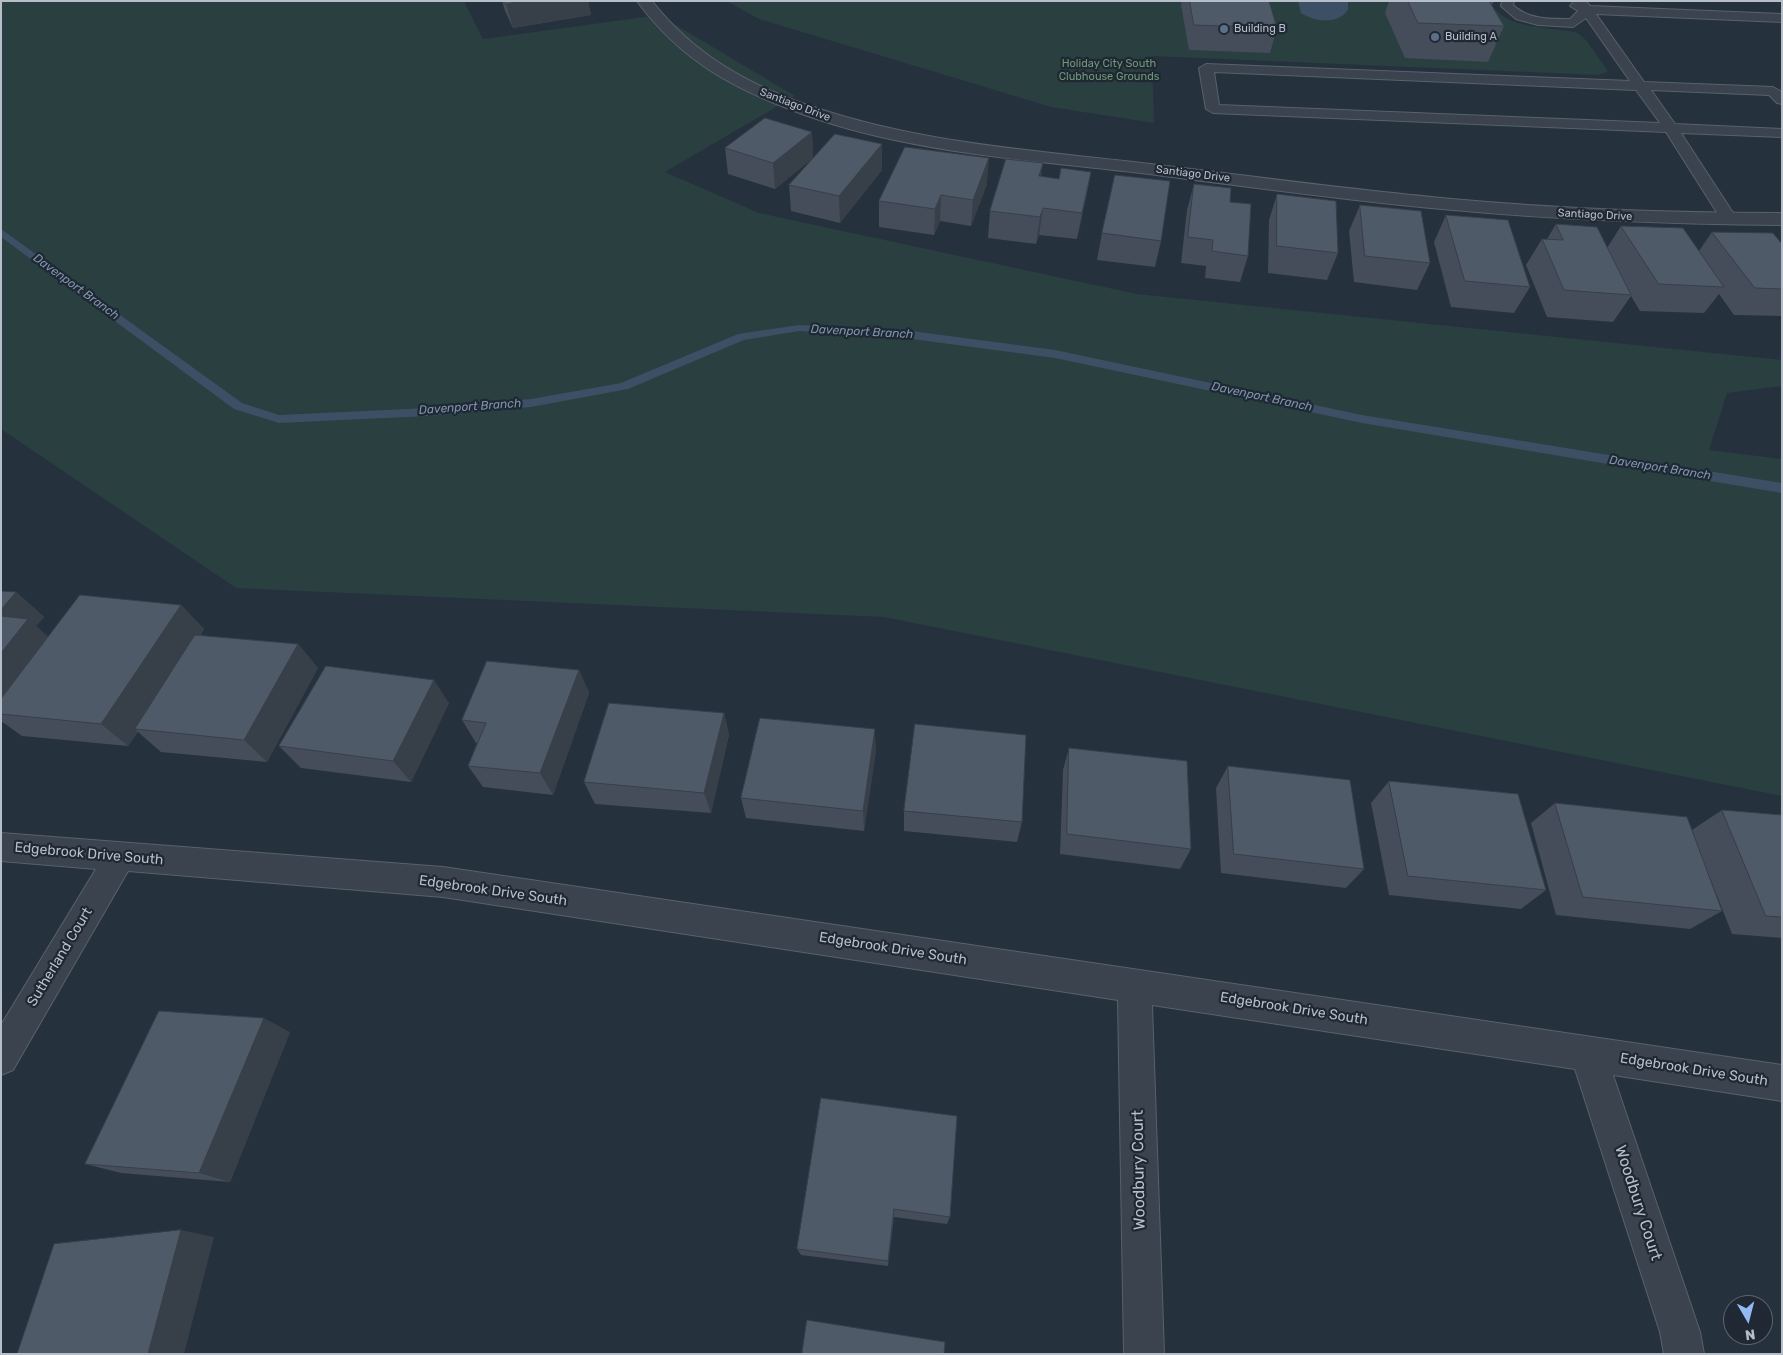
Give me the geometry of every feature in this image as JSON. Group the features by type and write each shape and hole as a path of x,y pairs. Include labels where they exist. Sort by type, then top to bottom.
{"street":[{"name":"Santiago Drive","path":"644,1 684,48 717,70 764,94 798,107 883,132 982,148 1423,202 1570,213 1782,219"},
{"name":"Edgebrook Drive South","path":"1,847 443,882 1782,1083"},
{"name":"Sutherland Court","path":"1,1058 120,857"},
{"name":"Woodbury Court","path":"1135,986 1144,1354"},
{"name":"Woodbury Court","path":"1588,1054 1680,1332 1684,1354"}],"lane":[{"path":"1508,1 1507,6 1514,13 1538,21 1573,23 1583,6"},
{"path":"1566,1 1583,6 1782,18"},
{"path":"1583,6 1672,130 1730,219"},
{"path":"1782,100 1773,91 1206,68 1213,109 1672,130 1782,133"}],"green space":[{"path":"1,1 464,1 483,39 659,15 795,96 665,172 759,213 1137,294 1782,360 1782,386 1727,393 1709,450 1782,459 1782,796 884,617 236,588 1,429"},
{"name":"Holiday City South Clubhouse Grounds","path":"726,1 1489,1 1496,11 1506,18 1517,22 1529,26 1578,33 1586,40 1608,71 1599,75 1152,56 1154,123 1051,107 759,19"}],"water":[{"path":"1298,1 1348,1 1348,10 1338,18 1326,21 1319,20 1301,13"}],"building":[{"path":"505,1 520,1 506,4"},
{"path":"1190,1 1269,1 1277,28 1194,25"},
{"path":"1408,1 1489,1 1504,26 1418,23"},
{"path":"765,118 812,132 773,163 725,148"},
{"path":"835,134 882,144 839,196 789,185"},
{"path":"905,147 989,158 973,200 941,195 935,209 879,201"},
{"path":"1006,159 1043,163 1039,176 1059,179 1061,168 1091,172 1082,213 1043,208 1040,217 990,211"},
{"path":"1115,175 1170,181 1161,241 1102,233"},
{"path":"1194,184 1231,188 1230,202 1251,204 1248,256 1212,251 1213,240 1188,237"},
{"path":"1277,194 1336,201 1338,253 1277,246"},
{"path":"1360,205 1421,211 1430,263 1365,256"},
{"path":"1446,215 1508,220 1530,287 1465,281"},
{"path":"1556,224 1597,227 1631,295 1564,290 1542,239 1563,240"},
{"path":"1621,226 1683,228 1724,287 1659,284"},
{"path":"1712,232 1773,233 1782,244 1782,289 1755,288"},
{"path":"1,591 16,592 1,610"},
{"path":"80,595 181,605 101,724 1,714 1,699"},
{"path":"1,616 28,619 1,653"},
{"path":"195,635 298,644 244,740 135,729"},
{"path":"487,661 579,670 540,773 468,766 486,723 462,720"},
{"path":"326,666 434,680 393,761 279,746"},
{"path":"609,703 724,713 704,793 584,782"},
{"path":"760,718 875,729 863,811 741,798"},
{"path":"915,724 1026,735 1022,822 904,811"},
{"path":"1069,748 1187,761 1191,849 1067,834"},
{"path":"1228,766 1350,780 1364,869 1234,854"},
{"path":"1389,781 1518,794 1546,890 1408,876"},
{"path":"1555,803 1687,817 1722,911 1583,897"},
{"path":"1722,810 1782,815 1782,917 1766,916"},
{"path":"159,1011 264,1018 199,1173 85,1164"},
{"path":"821,1098 957,1116 950,1217 894,1209 888,1261 797,1249"},
{"path":"181,1230 148,1354 17,1354 54,1244"},
{"path":"807,1320 945,1342 944,1354 802,1354"}],"waterway":[{"name":"Davenport Branch","path":"1,232 238,406 279,419 428,412 531,403 624,386 742,337 799,328 904,334 1055,354 1362,419 1782,488"}],"place":[{"name":"Building B","path":"1224,29"},
{"name":"Building A","path":"1435,37"}]}
